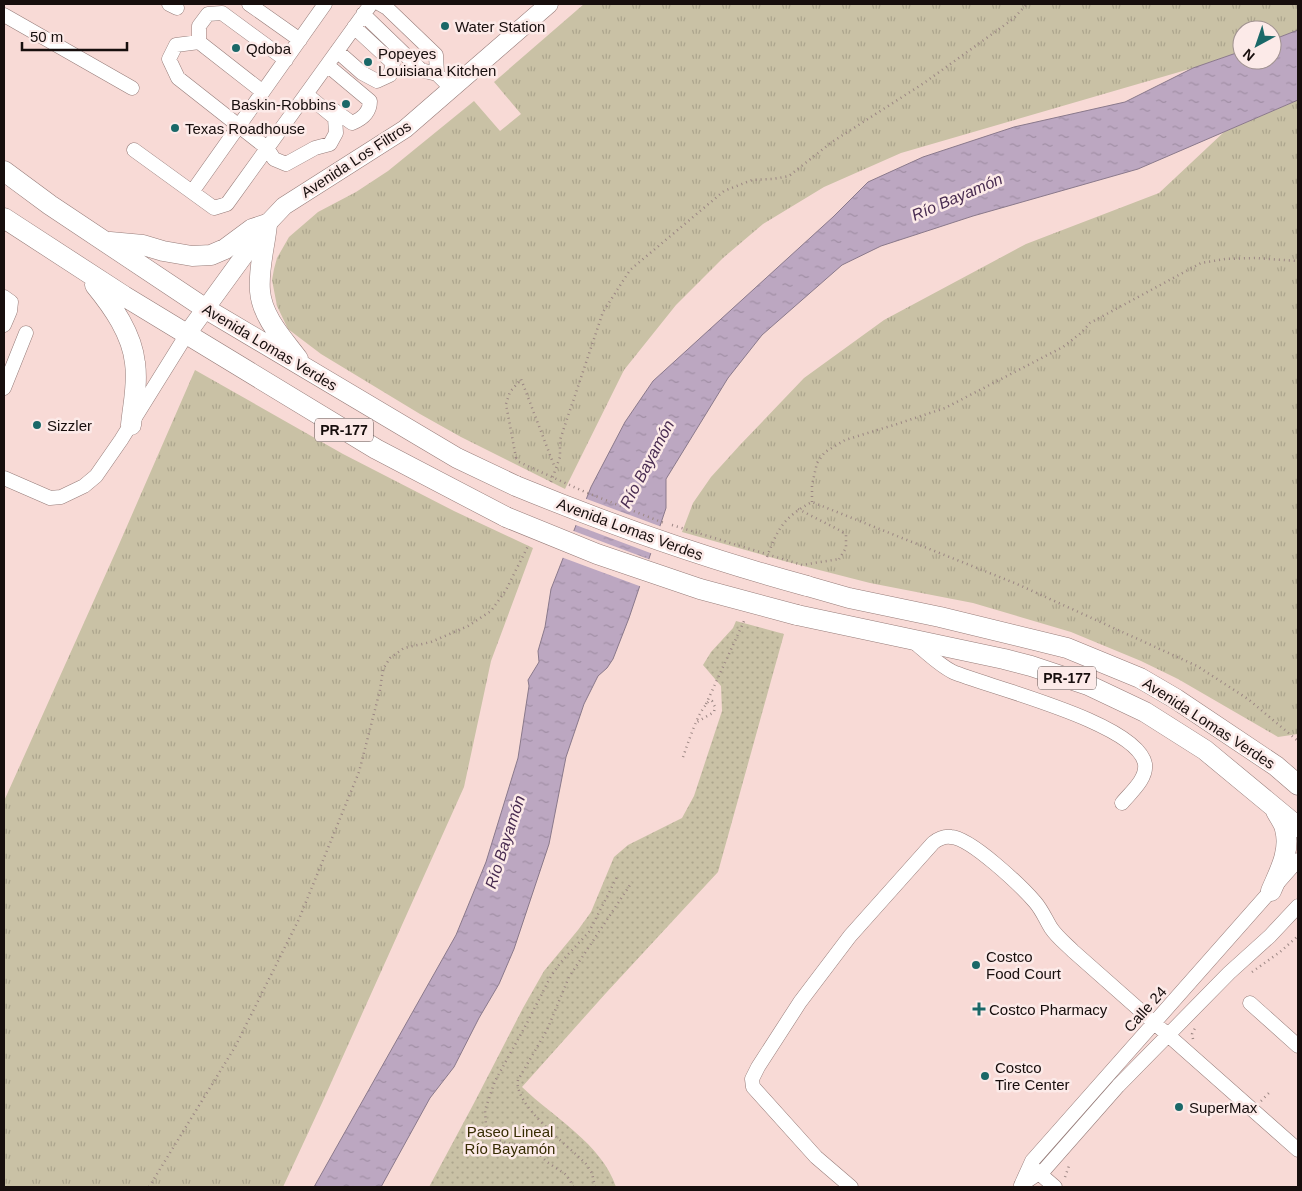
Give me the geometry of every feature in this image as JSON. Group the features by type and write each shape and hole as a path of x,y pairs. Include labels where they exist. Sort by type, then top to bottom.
{"highway":[{"name":"Avenida Lomas Verdes","path":"4,171 50,205 206,309 457,458 516,486 635,533 746,570 849,598 940,617 1066,648 1140,678 1176,699 1276,766 1298,785"},
{"name":"Avenida Lomas Verdes","path":"4,218 82,270 376,449 506,517 597,554 700,589 797,615 1031,666 1088,685 1144,712 1206,750 1298,828"},
{"path":"106,241 143,245 192,256 211,255 225,249 252,229 267,224 260,276 261,300 282,340 305,368"},
{"path":"82,270 112,305 130,340 135,362 136,388 130,425"},
{"path":"1230,734 1248,735 1255,738 1298,766"},
{"path":"1271,891 1283,864 1286,850 1285,829 1272,805"}],"main road":[{"name":"Avenida Los Filtros","path":"187,334 267,224 284,206 405,128 549,4"}],"street":[{"path":"249,4 300,40"},
{"path":"192,192 325,4"},
{"path":"386,5 436,55 437,74"},
{"path":"134,150 214,208 227,204 367,9 420,70 437,74 451,88"},
{"path":"199,42 199,26 208,14 222,13 286,60"},
{"path":"4,15 132,88"},
{"path":"337,51 362,73 377,80 390,75 393,63 354,28"},
{"path":"263,92 199,42 176,45 170,59 178,78 267,148 274,159 286,164 315,148 330,144 336,133 335,118 307,92"},
{"path":"307,92 352,123 361,119 370,108 370,101 327,65"},
{"path":"4,297 11,302 10,311 4,326"},
{"path":"4,388 26,333"},
{"path":"4,478 50,498 61,497 84,486 96,476 187,334"},
{"path":"909,638 953,672 1047,702 1102,727 1128,742 1140,754 1145,768 1141,779 1122,802"},
{"path":"851,1187 816,1157 753,1087 752,1079 768,1050 800,1002 850,936 933,843 940,838 950,836 973,846 1024,891 1036,903 1052,930 1073,951 1298,1150"},
{"name":"Calle 24","path":"1034,1169 1032,1161 1298,860"},
{"name":"Calle 24","path":"1020,1185 1034,1169 1045,1169 1118,1086 1298,906"},
{"path":"1250,1003 1298,1046"},
{"path":"1034,1169 1059,1183"}],"path":[{"path":"798,509 846,535 846,548 839,559 802,565 668,524 585,492 519,462 516,458 506,404 510,392 520,379 555,470 560,457 560,440 603,312 630,270 724,191 752,180 789,176 832,142 932,77 1013,19 1027,4"},
{"path":"812,502 812,485 817,463 825,452 845,440 945,408 1063,347 1090,324 1200,263 1225,259 1255,258 1298,261"},
{"path":"149,1187 236,1048 299,919 359,772 380,690 383,669 390,658 404,648 431,642 468,626 491,611 506,590 526,551"},
{"path":"683,757 697,722 706,704 712,700 715,707 714,712 697,722"},
{"path":"572,1187 570,1180 565,1174 547,1162 534,1150 526,1146 502,1142 494,1137 486,1126 485,1110 495,1081 527,1023 541,992 561,962 592,927 618,875"},
{"path":"595,1187 592,1173 586,1164 538,1119 522,1099 516,1086 551,1022 569,977 632,882"},
{"path":"1249,975 1298,936"},
{"path":"1187,1052 1194,1044 1192,1034 1196,1024"},
{"path":"1059,1183 1073,1159"}],"green space":[{"path":"584,4 1298,4 1298,30 1282,36 1282,20 1232,20 1232,54 1193,68 901,153 824,187 763,224 723,258 676,305 624,370 565,489 461,437 321,354 288,329 277,306 272,280 277,258 289,237 318,212 356,192 388,171 474,101 500,131 521,114 494,82"},
{"path":"1298,100 1298,734 1278,737 1178,679 1141,661 1071,632 973,603 870,583 682,532 693,503 711,477 740,445 804,378 884,320 1026,244 1159,193 1224,132"},
{"path":"195,370 343,454 454,511 533,548 491,661 464,787 283,1187 4,1187 4,801"},
{"name":"Paseo Lineal Río Bayamón","path":"736,621 784,634 718,872 522,1087 588,1144 600,1157 616,1187 429,1187 544,971 591,912 614,857 628,845 682,818 694,796 722,711 721,686 703,665 711,652 733,628"}],"water":[{"name":"Río Bayamón","path":"1298,30 1298,100 1138,169 973,216 881,246 842,265 762,335 728,378 666,479 666,508 629,618 613,659 598,676 584,704 566,757 549,844 514,949 499,984 454,1067 430,1098 381,1187 314,1187 456,935 486,862 518,758 529,686 528,680 539,662 538,651 545,627 551,589 591,487 625,422 653,381 833,217 868,182 923,157 1014,127 1125,102 1193,68 1232,54 1232,70 1282,70 1282,36"}],"pier":[{"path":"584,498 662,527 653,554 573,524"},
{"path":"571,530 651,560 642,587 561,557"}],"place":[{"name":"Water Station","path":"445,26"},
{"name":"Qdoba","path":"236,48"},
{"name":"Popeyes Louisiana Kitchen","path":"368,62"},
{"name":"Baskin-Robbins","path":"346,104"},
{"name":"Texas Roadhouse","path":"175,128"},
{"name":"Sizzler","path":"37,425"},
{"name":"Costco Food Court","path":"976,965"},
{"name":"Costco Pharmacy","path":"979,1009"},
{"name":"Costco Tire Center","path":"985,1076"},
{"name":"SuperMax","path":"1179,1107"}]}
